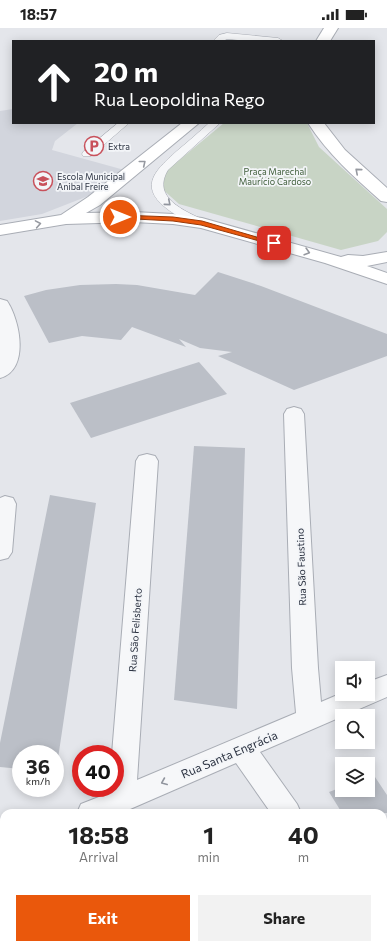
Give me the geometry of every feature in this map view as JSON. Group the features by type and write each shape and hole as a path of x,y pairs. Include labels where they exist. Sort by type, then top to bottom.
{"main road":[{"path":"66,219 94,201 190,124"},
{"path":"317,124 326,139 346,161 387,197"},
{"path":"0,230 66,219 133,216 173,219 202,223 331,259 387,279"},
{"path":"331,259 363,261 387,257"}],"street":[{"path":"0,305 9,336 11,354 0,372"},
{"name":"Rua São Faustino","path":"294,414 305,660 310,719"},
{"name":"Rua São Felisberto","path":"122,800 147,461"},
{"path":"0,552 5,504"},
{"name":"Rua Santa Engrácia","path":"375,690 387,685"},
{"name":"Rua Santa Engrácia","path":"101,809 351,701"},
{"path":"242,748 283,809"}],"lane":[{"path":"219,40 222,37 227,36 268,40"},
{"path":"87,154 123,124"},
{"path":"202,223 182,215 165,202 158,193 157,182 159,174 164,168 214,124"}],"shaded area":[{"path":"12,109 12,124 77,124 55,141 52,150 128,171 101,191 42,214 0,221 0,111"}],"green space":[{"name":"Praça Marechal Maurício Cardoso","path":"223,124 308,124 319,147 387,209 387,232 378,241 341,250 179,204 161,188 166,171"}],"building":[{"path":"218,272 261,286 387,334 387,356 294,390 218,356 232,352 200,348 179,339 186,347 132,327 121,340 82,336 49,343 24,296 46,290 80,285 116,284 137,285 195,295"},
{"path":"199,362 227,394 91,438 70,403"},
{"path":"194,446 245,448 237,709 174,700"},
{"path":"50,495 96,503 60,745 12,745 12,768 0,767 0,743"},
{"path":"375,777 387,795 387,809 340,809 329,792 335,790 335,797 375,797"}],"place":[{"name":"Extra","path":"94,146"},
{"name":"Escola Municipal Anibal Freire","path":"43,181"}],"route":[{"path":"120,217 133,216 202,223 274,243"}]}
